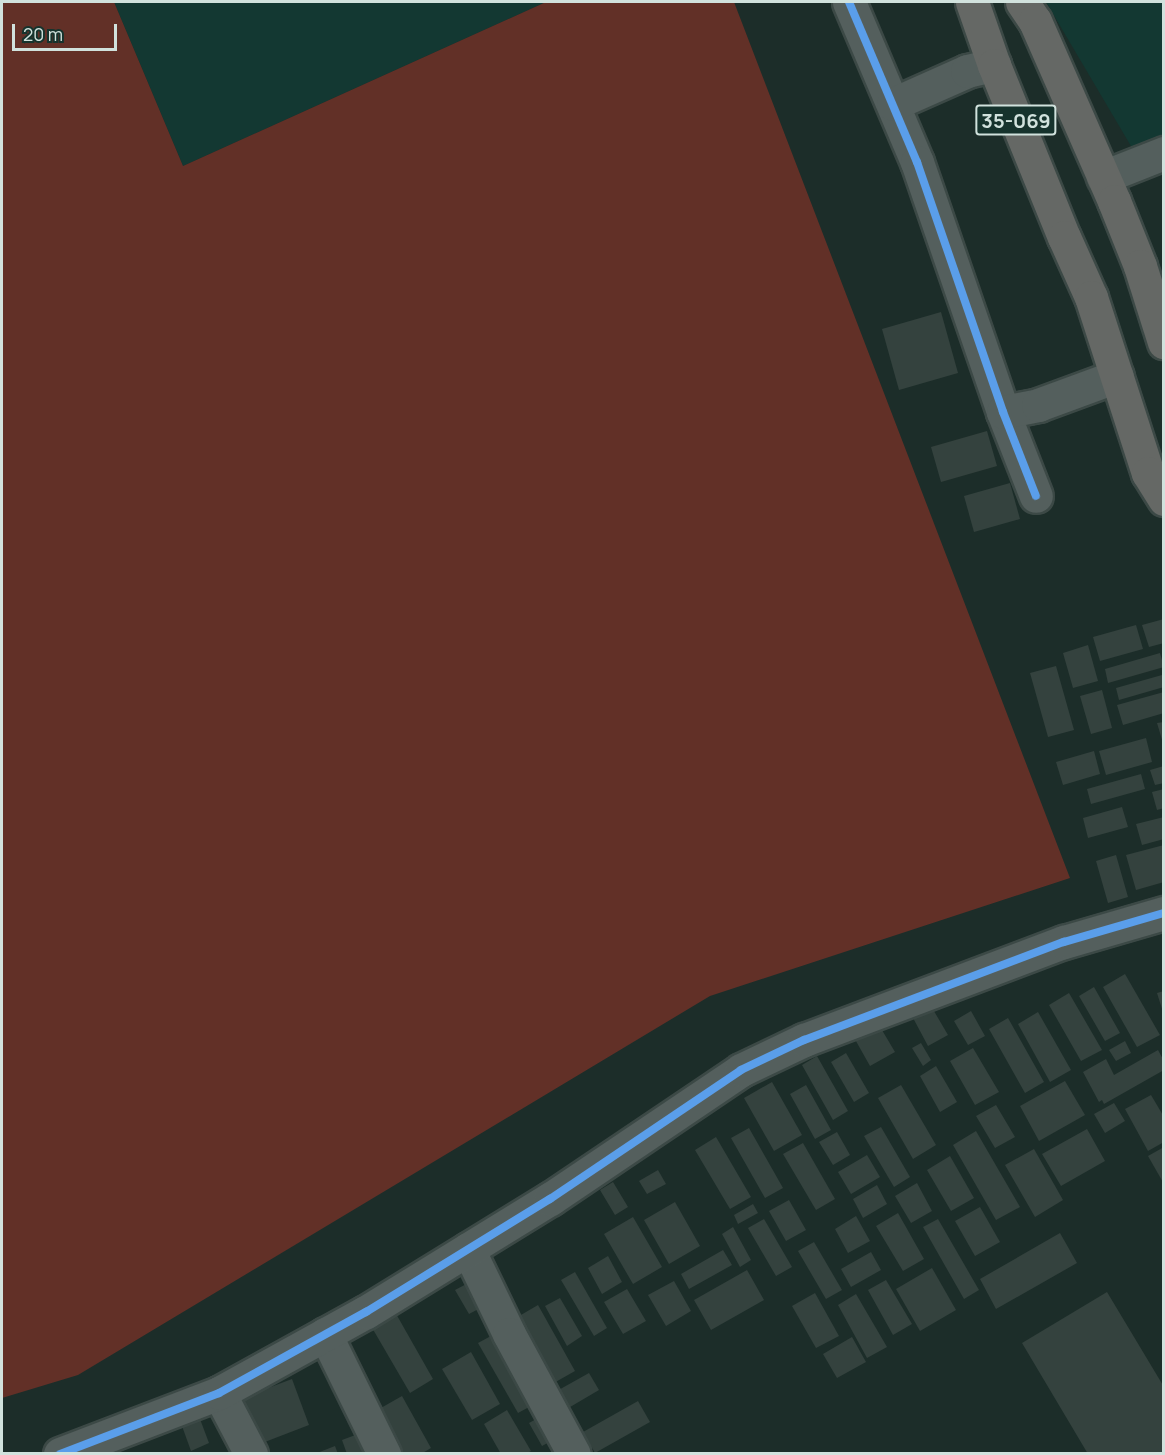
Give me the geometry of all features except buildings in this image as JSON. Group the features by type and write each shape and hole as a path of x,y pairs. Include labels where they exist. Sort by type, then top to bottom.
{"main road":[{"name":"35-069","path":"972,2 981,68 1091,297 1102,381 1164,499"},
{"name":"35-069","path":"1022,2 1035,21 1109,189 1140,266 1164,342"}],"street":[{"path":"849,2 905,97 917,162 1003,412 1036,496"},
{"path":"905,97 981,68"},
{"path":"1109,189 1164,153"},
{"path":"1003,412 1038,405 1102,381"},
{"path":"60,1454 219,1393 325,1334 550,1199 690,1102 751,1065 804,1040 1064,942 1164,913"},
{"path":"468,1249 509,1334 574,1454"},
{"path":"325,1334 384,1454"},
{"path":"219,1393 251,1454"}],"shaded area":[{"path":"2,2 114,2 183,166 546,2 734,2 1070,878 710,996 78,1375 2,1398"},
{"path":"114,2 546,2 183,166"},
{"path":"1046,2 1163,2 1163,147 1138,158"}],"cycle path":[{"path":"849,2 917,162 1003,412 1036,496"},
{"path":"60,1454 219,1393 366,1312 550,1199 741,1070 804,1040 1064,942 1164,913"}]}
